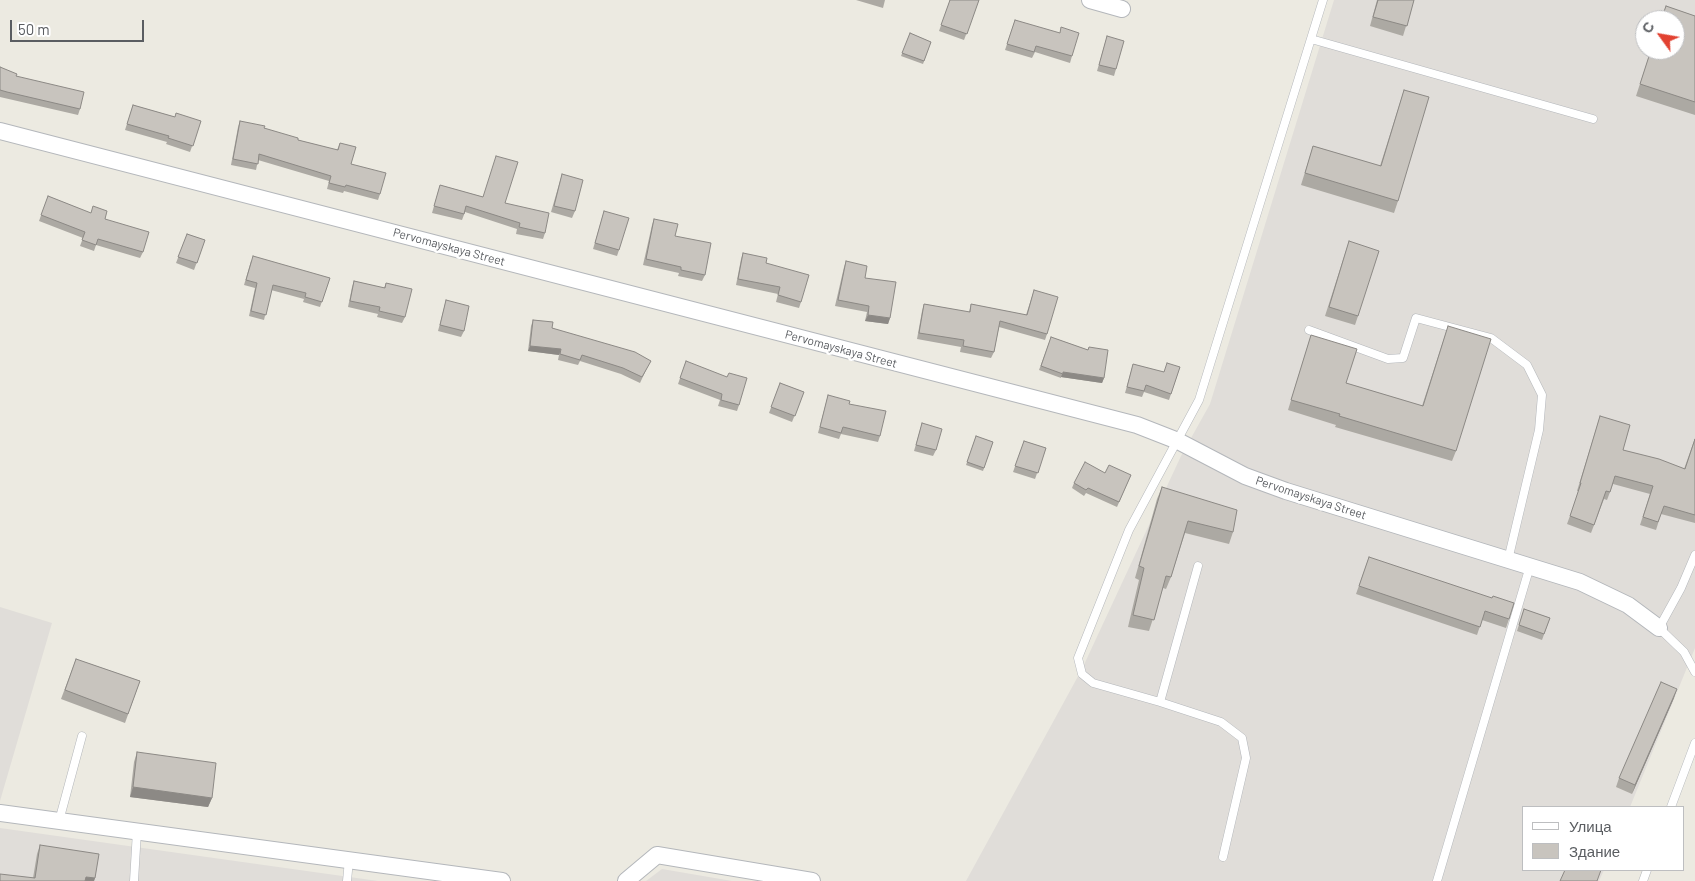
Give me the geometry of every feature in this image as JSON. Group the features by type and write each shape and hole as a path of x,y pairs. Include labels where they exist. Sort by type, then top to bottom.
{"street":[{"path":"1090,0 1122,9"},
{"name":"Pervomayskaya Street","path":"0,131 1137,425 1178,441 1245,476 1286,492 1580,582 1628,604 1659,628"},
{"path":"0,813 476,879 502,881"},
{"path":"626,881 657,855 812,881"}],"lane":[{"path":"1223,856 1246,758 1242,738 1221,722 1093,683 1082,674 1078,658 1129,530 1199,400 1323,0"},
{"path":"1312,39 1593,119"},
{"path":"1309,330 1388,359 1403,358 1416,318 1491,338 1527,365 1542,395 1540,421 1508,560"},
{"path":"1694,668 1684,652 1659,628 1681,588 1695,555"},
{"path":"1160,702 1198,566"},
{"path":"1437,881 1530,566"},
{"path":"59,821 82,736"},
{"path":"1671,806 1695,744"},
{"path":"134,881 137,832"},
{"path":"347,881 349,860"}],"shaded area":[{"path":"1334,0 1695,0 1695,648 1630,806 1522,806 1522,871 1604,871 1599,881 966,881 1082,669 1181,456 1210,404"},
{"path":"0,607 52,623 0,801"},
{"path":"0,828 378,881 0,881"},
{"path":"662,869 732,881 646,881"}],"building":[{"path":"950,0 979,0 967,34 941,25"},
{"path":"1378,0 1414,0 1407,26 1373,17"},
{"path":"1666,6 1678,10 1665,10"},
{"path":"1685,13 1695,16 1695,102 1640,84 1648,60 1685,60"},
{"path":"1015,20 1060,33 1061,27 1079,33 1072,56 1036,46 1034,52 1007,44"},
{"path":"910,33 931,42 924,61 902,53"},
{"path":"1107,36 1124,41 1116,69 1099,65"},
{"path":"0,67 17,74 16,76 84,92 80,109 0,90"},
{"path":"1404,90 1429,97 1398,201 1305,173 1313,146 1381,166"},
{"path":"133,105 175,117 176,113 201,121 193,146 168,138 169,136 127,124"},
{"path":"240,121 265,126 264,128 298,138 298,140 338,150 340,143 356,147 351,164 386,173 380,194 346,185 345,187 329,183 331,176 259,154 258,164 233,159"},
{"path":"496,156 518,162 505,203 549,213 545,233 519,227 520,223 466,206 464,214 434,206 440,185 483,197"},
{"path":"562,174 583,180 575,211 554,206"},
{"path":"48,196 91,213 93,206 107,211 105,219 149,232 143,252 98,239 96,245 82,240 85,232 41,215"},
{"path":"604,211 629,218 619,250 595,243"},
{"path":"654,219 678,224 675,236 711,243 705,275 646,259"},
{"path":"187,234 205,240 197,263 178,257"},
{"path":"1349,241 1379,251 1358,316 1329,307"},
{"path":"743,253 767,258 766,263 809,275 801,302 778,295 780,287 738,279"},
{"path":"253,256 330,278 322,302 305,297 306,293 273,285 266,315 251,311 257,283 246,280"},
{"path":"846,261 867,266 865,278 896,282 890,318 868,315 869,306 838,300"},
{"path":"354,281 385,288 386,283 412,289 405,317 379,311 380,307 350,301"},
{"path":"1034,290 1058,297 1047,334 1000,321 994,352 963,346 964,340 919,333 924,304 970,312 971,304 1027,315"},
{"path":"446,300 469,306 464,331 440,325"},
{"path":"533,320 553,322 552,328 635,352 651,361 642,377 623,368 582,355 580,360 560,354 561,349 530,346"},
{"path":"1448,326 1491,339 1456,451 1291,400 1311,335 1357,349 1346,383 1423,406"},
{"path":"1051,337 1088,350 1089,347 1108,350 1104,378 1063,372 1063,374 1041,366"},
{"path":"686,361 727,377 729,373 747,378 739,405 721,400 722,394 680,378"},
{"path":"1167,363 1180,367 1171,394 1146,385 1144,391 1127,387 1133,364 1164,372"},
{"path":"780,383 804,392 795,416 771,407"},
{"path":"828,395 850,401 849,404 886,411 880,436 843,427 841,433 820,427"},
{"path":"1600,416 1630,425 1623,450 1659,459 1685,469 1695,439 1695,515 1664,506 1658,522 1643,517 1653,486 1615,476 1610,492 1606,491 1594,525 1570,516"},
{"path":"922,423 942,429 936,450 916,445"},
{"path":"976,436 993,442 984,468 967,462"},
{"path":"1024,441 1046,448 1038,473 1015,466"},
{"path":"1085,462 1105,473 1109,465 1131,475 1119,502 1088,488 1086,490 1074,483"},
{"path":"1162,487 1237,510 1233,532 1188,521 1171,577 1166,576 1154,620 1133,615 1144,568 1139,566"},
{"path":"1369,557 1492,598 1493,596 1514,603 1509,619 1485,611 1480,627 1359,586"},
{"path":"1524,609 1550,618 1544,634 1519,625"},
{"path":"76,659 140,681 128,714 65,690"},
{"path":"1661,682 1677,689 1635,785 1619,778"},
{"path":"137,752 216,763 212,798 133,787"},
{"path":"40,845 99,854 95,878 86,877 85,881 0,881 0,874 35,878"},
{"path":"1565,871 1601,871 1597,881 1560,881"}]}
